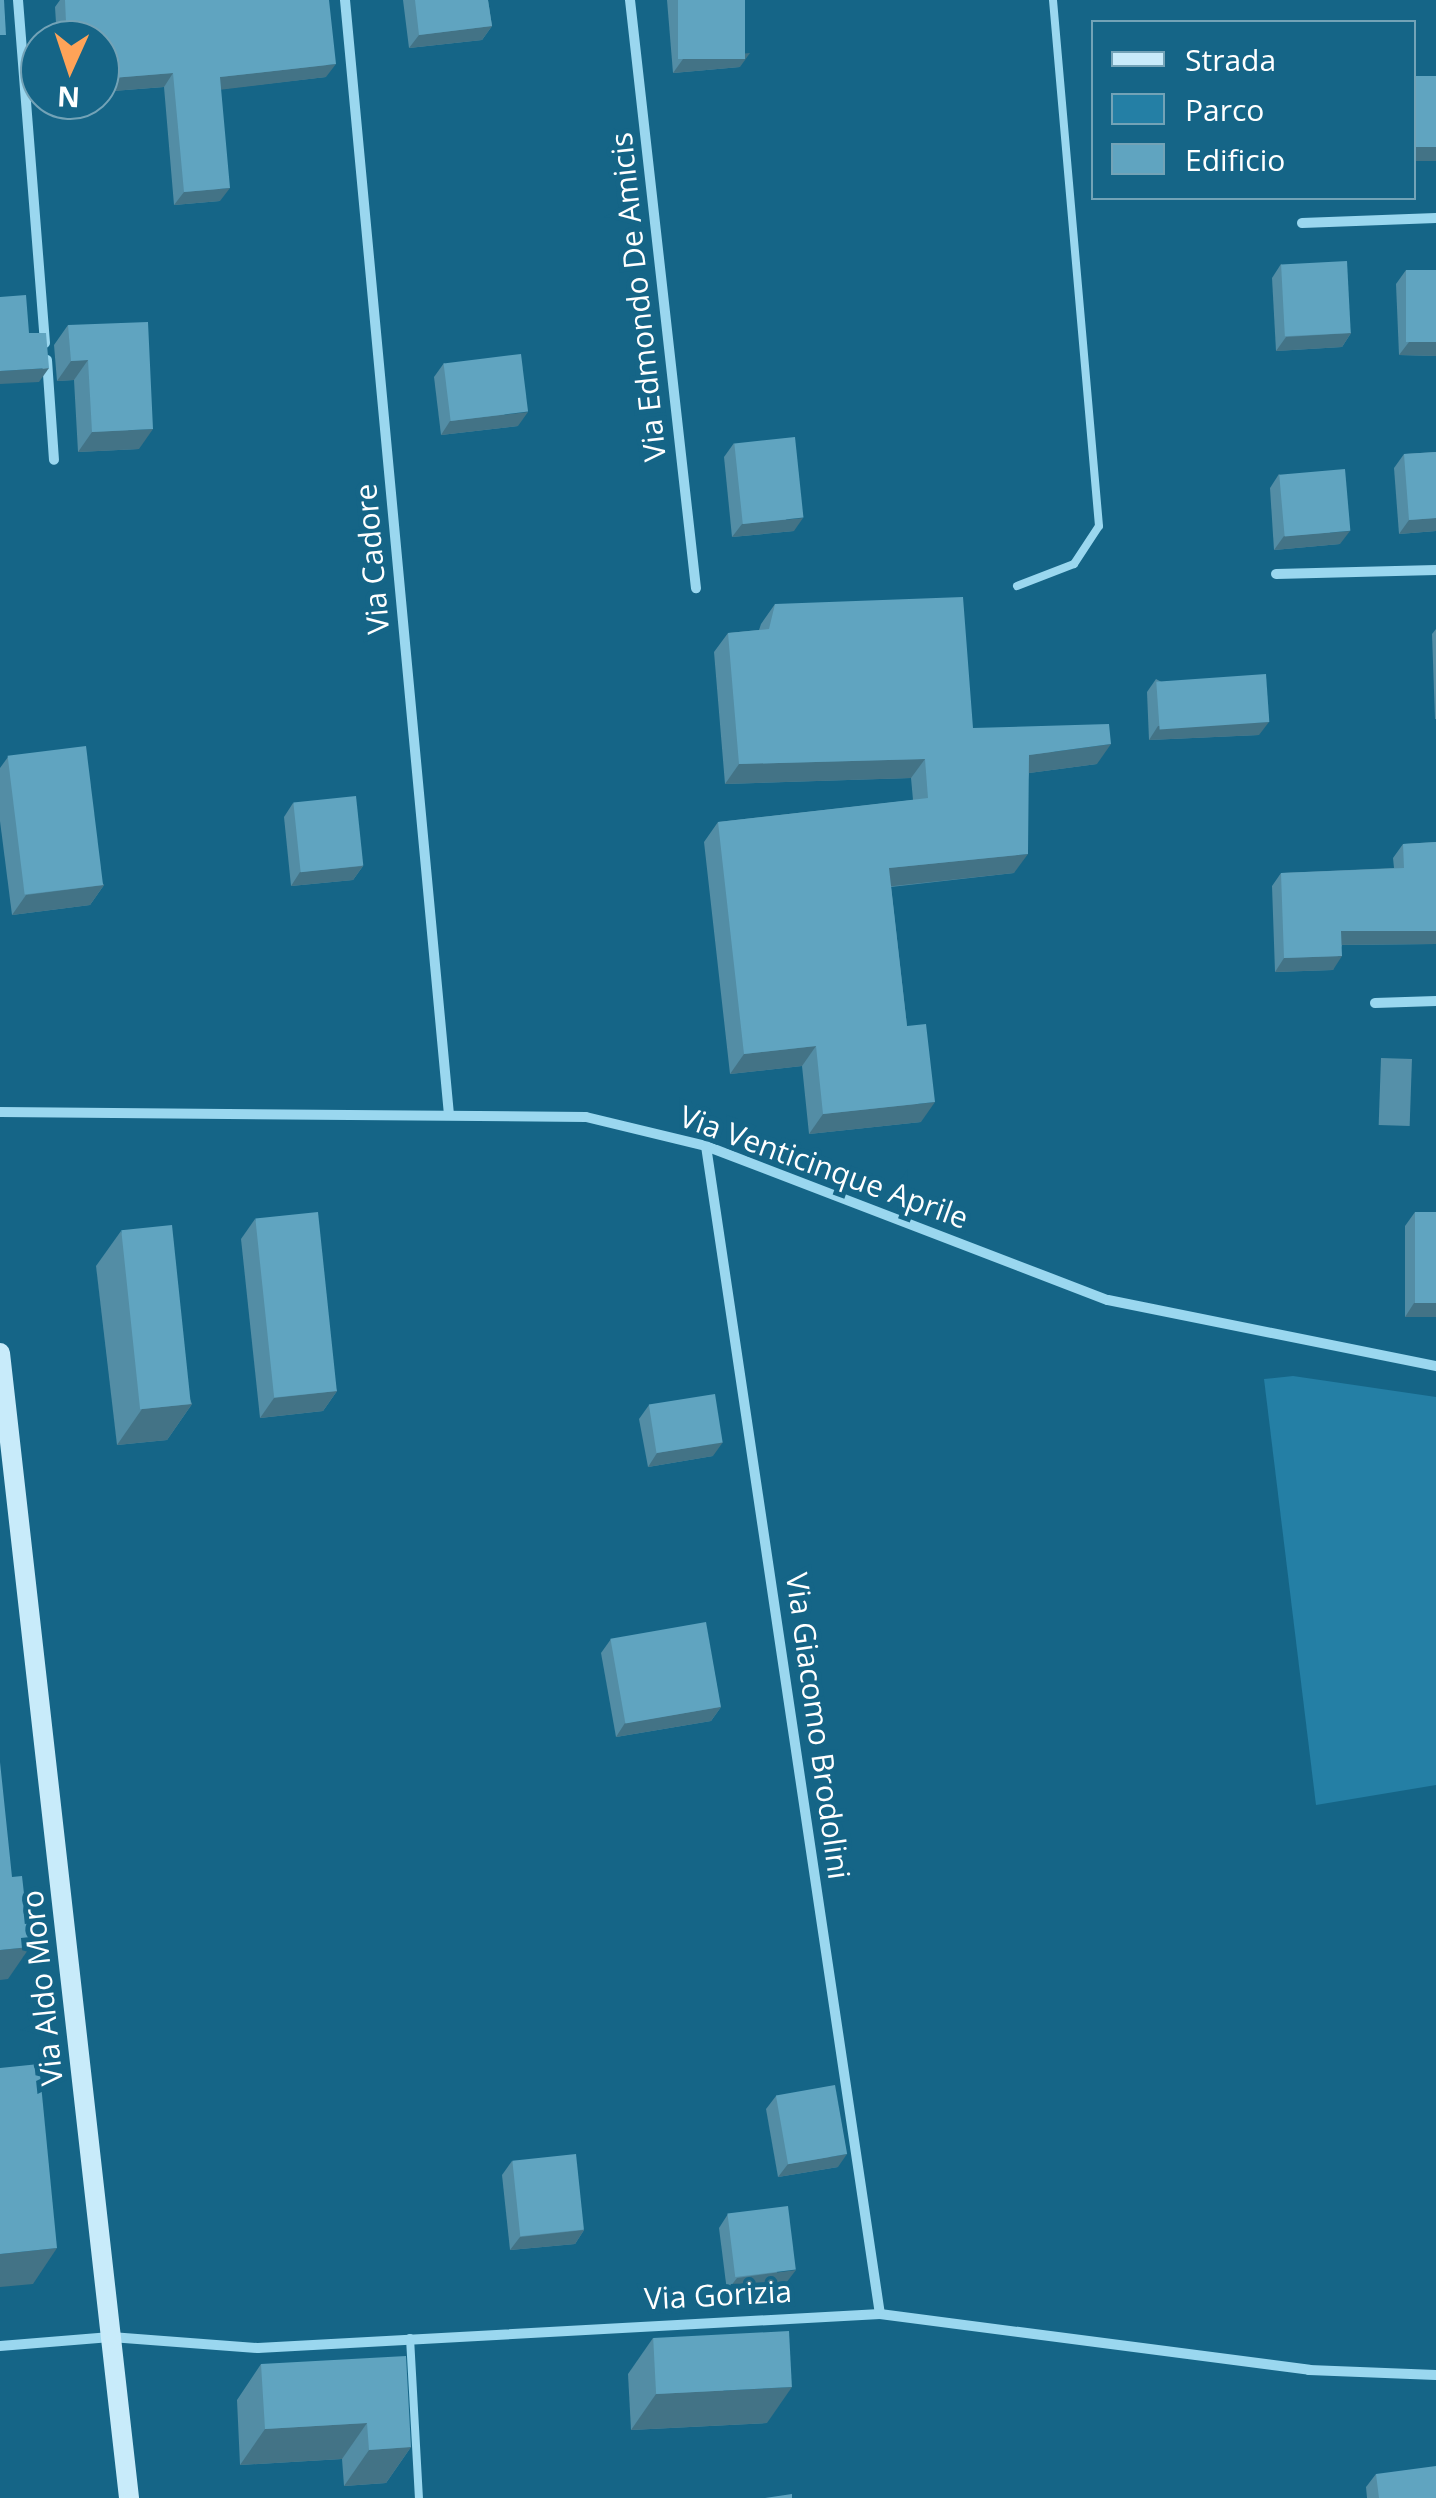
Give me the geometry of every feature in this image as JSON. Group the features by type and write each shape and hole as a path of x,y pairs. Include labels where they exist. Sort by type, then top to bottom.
{"main road":[{"name":"Via Aldo Moro","path":"0,1352 129,2498"}],"street":[{"path":"18,0 54,460"},
{"name":"Via Cadore","path":"345,0 449,1114"},
{"name":"Via Edmondo De Amicis","path":"630,0 696,588"},
{"path":"1302,223 1436,218"},
{"path":"1276,574 1436,570"},
{"path":"1374,1004 1436,1001"},
{"name":"Via Venticinque Aprile","path":"0,1112 586,1117 706,1146 1108,1300 1436,1366"},
{"name":"Via Giacomo Brodolini","path":"706,1146 880,2314"},
{"name":"Via Gorizia","path":"0,2346 111,2337 258,2348 880,2314 1310,2370 1436,2375"}],"lane":[{"path":"1017,586 1074,564 1099,526 1053,0"},
{"path":"410,2338 419,2498"}],"green space":[{"path":"1293,1376 1436,1397 1436,1785 1316,1805 1264,1379"}],"shaded area":[{"path":"1381,1058 1412,1059 1410,1126 1379,1125"}],"building":[{"path":"0,0 4,0 6,35 0,35"},
{"path":"65,0 329,0 336,64 220,77 230,188 184,192 173,73 120,77 120,20 66,20"},
{"path":"415,0 488,0 492,26 419,35"},
{"path":"678,0 745,0 745,59 678,59"},
{"path":"1416,76 1436,76 1436,147 1416,147"},
{"path":"1347,261 1351,333 1285,336 1281,264"},
{"path":"1406,270 1436,270 1436,342 1406,342"},
{"path":"26,295 29,333 46,333 49,368 0,371 0,297"},
{"path":"148,322 153,429 92,432 88,360 71,361 68,325"},
{"path":"521,354 528,412 451,421 444,364"},
{"path":"795,437 803,518 743,524 734,443"},
{"path":"1436,452 1436,518 1409,520 1404,454"},
{"path":"1345,469 1350,531 1285,537 1279,475"},
{"path":"963,597 973,728 1109,724 1111,744 1029,755 1028,854 889,868 907,1026 926,1024 935,1102 823,1114 816,1046 744,1054 718,822 928,798 925,759 739,764 728,633 769,629 775,604"},
{"path":"1266,674 1269,722 1160,730 1156,682"},
{"path":"86,746 103,885 25,895 8,756"},
{"path":"356,796 363,866 301,872 293,803"},
{"path":"1436,842 1436,931 1341,931 1342,956 1284,958 1281,873 1404,868 1403,844"},
{"path":"318,1212 337,1391 274,1398 255,1219"},
{"path":"1415,1212 1436,1212 1436,1303 1415,1303"},
{"path":"172,1225 191,1404 140,1409 121,1230"},
{"path":"715,1394 723,1442 656,1453 649,1404"},
{"path":"706,1622 721,1707 625,1724 610,1639"},
{"path":"0,1762 12,1877 22,1876 30,1947 0,1950"},
{"path":"39,2064 57,2248 0,2254 0,2068"},
{"path":"835,2085 847,2154 788,2164 776,2095"},
{"path":"576,2154 584,2230 520,2236 512,2161"},
{"path":"788,2206 796,2270 735,2277 727,2213"},
{"path":"789,2331 792,2387 656,2394 653,2338"},
{"path":"406,2356 411,2447 369,2450 367,2423 265,2429 261,2364"},
{"path":"1436,2466 1436,2498 1379,2498 1376,2474"}]}
